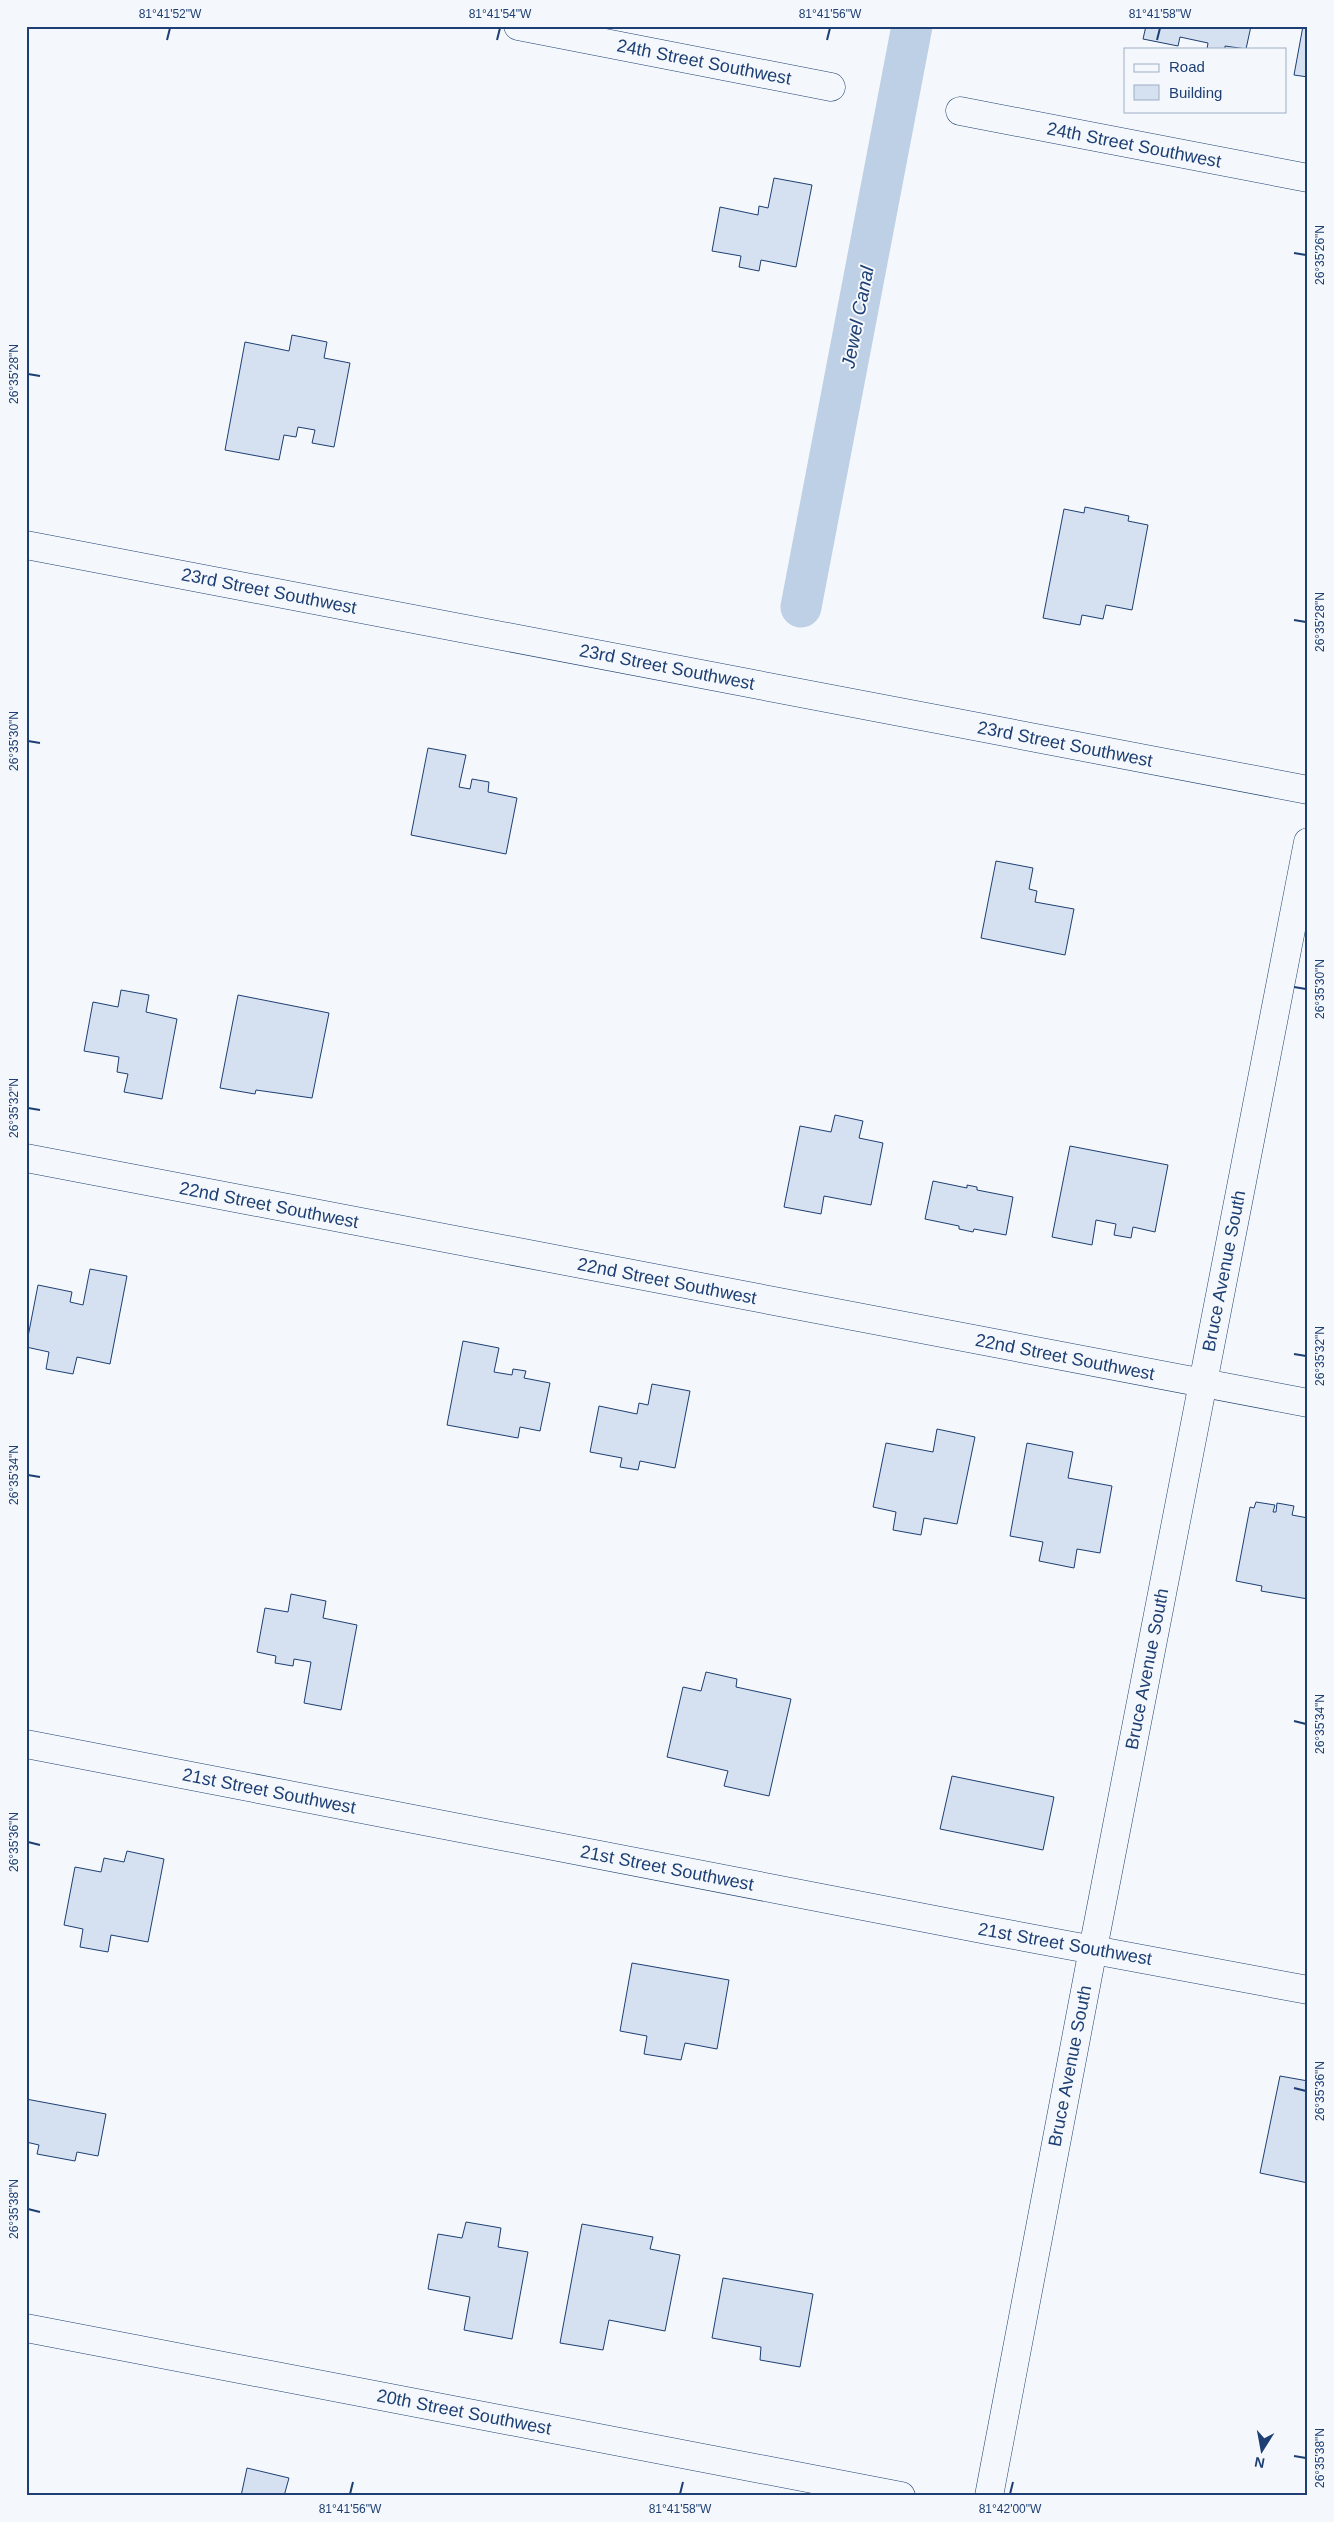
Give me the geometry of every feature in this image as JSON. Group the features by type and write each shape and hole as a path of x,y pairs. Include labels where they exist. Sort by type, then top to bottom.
{"street":[{"name":"24th Street Southwest","path":"518,26 831,87"},
{"name":"24th Street Southwest","path":"960,111 1308,178"},
{"name":"23rd Street Southwest","path":"26,544 1308,790"},
{"name":"Bruce Avenue South","path":"989,2496 1093,1948 1308,842"},
{"name":"22nd Street Southwest","path":"26,1158 1308,1403"},
{"name":"21st Street Southwest","path":"26,1744 992,1931 1093,1948 1308,1990"},
{"name":"20th Street Southwest","path":"26,2328 901,2496"}],"building":[{"path":"1146,26 1251,26 1246,48 1225,46 1225,48 1207,48 1208,43 1180,37 1178,46 1143,39"},
{"path":"1303,26 1308,26 1308,77 1294,75"},
{"path":"774,178 812,185 796,267 761,260 759,271 739,267 741,256 712,251 720,207 758,215 759,206 768,208"},
{"path":"292,335 327,342 324,358 350,363 334,447 312,443 315,430 298,427 296,437 284,435 279,460 225,450 245,342 289,351"},
{"path":"1085,507 1129,516 1128,521 1148,525 1132,610 1106,605 1103,619 1082,615 1080,625 1043,618 1064,509 1084,513"},
{"path":"428,748 466,755 459,787 470,789 472,779 489,782 488,792 517,798 506,854 411,835"},
{"path":"996,861 1033,868 1029,889 1037,891 1035,902 1074,909 1065,955 981,938"},
{"path":"121,990 149,995 146,1012 177,1019 162,1099 124,1092 128,1074 117,1072 119,1057 84,1051 93,1002 118,1007"},
{"path":"238,995 329,1013 312,1098 256,1090 255,1094 220,1088"},
{"path":"835,1115 863,1121 859,1138 883,1143 871,1205 824,1196 821,1214 784,1207 800,1126 831,1132"},
{"path":"1070,1146 1168,1165 1155,1232 1133,1227 1131,1238 1114,1235 1116,1224 1096,1220 1092,1245 1052,1237"},
{"path":"933,1181 967,1188 967,1185 977,1187 977,1190 1013,1197 1006,1235 974,1229 973,1232 959,1229 959,1226 925,1219"},
{"path":"90,1269 127,1276 110,1364 77,1357 73,1374 46,1369 49,1352 26,1347 38,1285 72,1292 70,1302 83,1305"},
{"path":"463,1341 499,1348 494,1372 512,1375 513,1369 526,1371 524,1378 550,1383 540,1431 520,1427 518,1438 447,1425"},
{"path":"652,1384 690,1391 675,1468 640,1461 638,1470 620,1467 622,1458 590,1452 599,1406 637,1414 639,1403 648,1405"},
{"path":"937,1429 975,1437 957,1524 924,1518 921,1535 893,1530 896,1512 873,1507 886,1443 933,1452"},
{"path":"1027,1443 1073,1452 1068,1478 1112,1486 1100,1553 1077,1549 1074,1568 1039,1561 1043,1542 1010,1536"},
{"path":"1256,1502 1275,1505 1273,1512 1276,1512 1277,1503 1294,1506 1292,1515 1308,1518 1308,1599 1261,1591 1262,1586 1236,1581 1250,1507 1254,1508"},
{"path":"291,1594 326,1601 323,1618 357,1625 341,1710 304,1703 311,1662 294,1659 293,1666 275,1663 276,1656 257,1652 265,1608 288,1612"},
{"path":"706,1672 737,1679 736,1687 791,1699 769,1796 724,1786 728,1771 667,1757 683,1687 701,1691"},
{"path":"952,1776 1054,1797 1043,1850 940,1829"},
{"path":"127,1851 164,1859 148,1942 111,1935 108,1952 80,1947 83,1929 64,1925 75,1867 101,1872 104,1858 124,1862"},
{"path":"632,1963 729,1980 717,2049 685,2043 681,2060 644,2054 647,2036 620,2031"},
{"path":"1280,2076 1308,2081 1308,2183 1260,2173"},
{"path":"26,2099 106,2114 98,2156 77,2152 75,2161 37,2154 39,2145 26,2142"},
{"path":"466,2222 501,2228 498,2247 528,2252 512,2339 464,2330 470,2297 428,2289 438,2234 462,2238"},
{"path":"582,2224 653,2237 650,2249 680,2255 665,2331 609,2320 603,2350 560,2343"},
{"path":"723,2278 813,2294 800,2367 760,2360 761,2347 712,2338"},
{"path":"247,2468 289,2478 284,2496 241,2496"}],"waterway":[{"name":"Jewel Canal","path":"801,607 912,26"}]}
